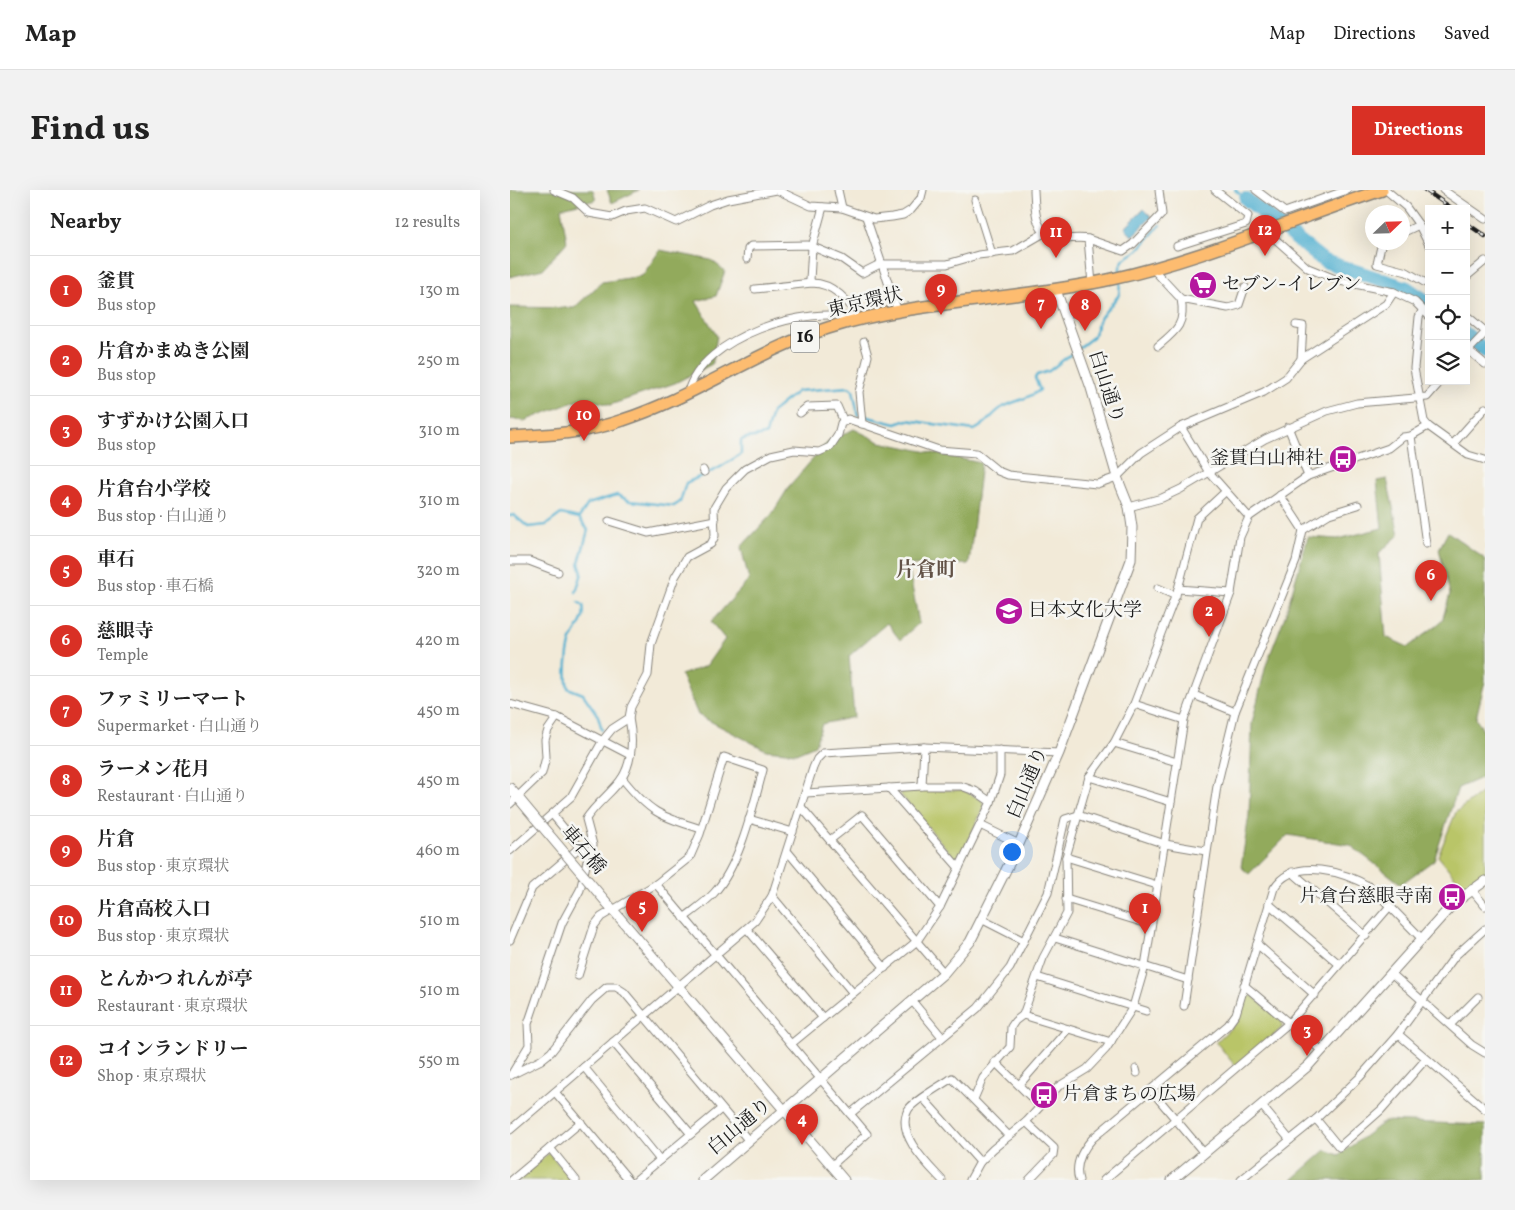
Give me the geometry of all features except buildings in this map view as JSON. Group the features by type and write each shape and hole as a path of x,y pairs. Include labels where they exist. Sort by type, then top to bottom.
{"highway":[{"name":"東京環状","path":"510,437 560,433 621,421 688,392 793,342 858,320 898,312 1056,290 1119,278 1153,269 1288,222 1350,193 1382,190"}],"street":[{"path":"554,190 572,198 590,212 612,217 626,211 645,208 676,222 710,205 728,199 777,190 811,206 842,208 874,219 903,215 912,210 921,198 923,190"},
{"path":"838,190 842,208"},
{"path":"1034,190 1037,220 1044,233 1056,238 1088,239 1124,250 1133,244 1162,214 1159,190"},
{"path":"1176,246 1246,224 1248,216 1215,190"},
{"path":"1256,190 1285,212 1350,193"},
{"path":"1386,190 1406,207 1425,237"},
{"path":"1443,190 1485,219"},
{"path":"975,200 992,254"},
{"path":"812,284 810,280 812,247 823,207"},
{"path":"866,217 880,264 898,312"},
{"path":"1410,229 1419,225"},
{"path":"1268,229 1308,268 1340,281 1394,292 1414,302 1425,313"},
{"path":"746,259 748,249 751,246 812,247 842,259 862,273 880,264 947,264 992,254 1013,252 1044,233"},
{"path":"1088,239 1092,284"},
{"path":"1380,250 1377,264 1407,272 1425,283"},
{"path":"1470,273 1485,261"},
{"path":"1153,269 1181,299 1184,311 1178,330 1158,346"},
{"path":"755,289 822,283 838,293 852,306 858,320"},
{"path":"1181,299 1228,308 1239,305 1245,287"},
{"name":"白山通り","path":"703,1180 913,1002 944,973 970,942 1019,844 1059,753 1131,560 1132,527 1129,507 1117,477 1091,388 1056,290"},
{"path":"510,1075 529,1044 528,1024 562,923 580,890 593,845 586,819 595,806 622,778 630,755 633,738 629,718 631,706 648,675 651,644 675,577 687,557 710,544 715,536 714,508 723,493 745,469 771,455 794,450 819,452 830,447 844,422 848,419 939,450 976,453 998,471 1008,475 1097,484 1117,477 1141,453 1181,427 1264,392 1286,378 1301,359 1386,304 1394,292"},
{"path":"1422,311 1419,318 1414,359 1424,421 1428,426 1468,455 1485,460"},
{"path":"688,392 691,380 704,365 727,345 760,328 784,321 824,315 846,315 858,320"},
{"path":"1470,320 1484,333 1470,348"},
{"path":"1296,325 1303,326 1301,359"},
{"path":"862,424 860,392 868,356 864,342"},
{"path":"1470,352 1485,364"},
{"path":"1129,507 1168,495 1288,427 1326,411 1357,403 1420,396 1427,397 1438,385"},
{"path":"800,412 807,407 837,406 844,422"},
{"path":"1453,444 1485,408"},
{"path":"970,1180 980,1162 1026,1122 1059,1086 1086,1069 1111,1042 1133,1007 1144,966 1184,720 1230,593 1240,537 1249,517 1308,476 1389,448 1403,437 1411,436 1428,426"},
{"path":"1181,427 1208,471 1249,517"},
{"path":"1288,427 1308,476"},
{"path":"1411,436 1426,544"},
{"path":"974,1099 983,1078 995,1062 1010,1048 1011,1027 1023,1015 1043,958 1067,913 1066,857 1089,777 1114,743 1134,704 1177,593 1197,518 1225,492"},
{"path":"1280,495 1303,530"},
{"path":"1184,1006 1217,786 1235,712 1296,561 1303,530 1329,514 1358,505"},
{"path":"609,521 648,533 715,520"},
{"path":"510,561 530,561 558,572"},
{"path":"1158,588 1177,593 1230,593"},
{"path":"1194,695 1235,712"},
{"path":"510,704 557,717 630,755"},
{"path":"1134,704 1184,720"},
{"path":"510,804 542,773 546,757 548,730 557,717"},
{"path":"510,851 571,797 602,740 612,729 629,718"},
{"path":"1114,743 1177,762"},
{"path":"510,1130 747,929 772,896 817,759 823,753 924,747 1059,753"},
{"path":"922,786 924,747"},
{"path":"791,1044 917,941 940,907 991,802 1000,775 1000,750"},
{"path":"578,976 594,926 610,907 656,884 690,857 702,829 724,757 764,770 749,819 728,876 714,893 684,918"},
{"path":"1089,777 1170,802"},
{"path":"622,778 641,802 663,816 702,829"},
{"path":"806,793 922,786 961,786 975,791 991,802"},
{"name":"車石橋","path":"510,788 844,1180"},
{"path":"889,788 959,868"},
{"path":"802,808 944,973"},
{"path":"552,814 588,857"},
{"path":"830,840 862,815 940,907"},
{"path":"850,1114 978,1008 996,988 1010,968 1048,893 1065,819 1078,815 1164,844 1206,851"},
{"path":"749,819 793,832"},
{"path":"980,825 1019,844"},
{"path":"510,940 513,922 532,888 555,866 580,847"},
{"path":"788,852 885,968"},
{"path":"1066,857 1157,885"},
{"path":"1079,1180 1077,1167 1084,1147 1228,1025 1236,1014 1269,904 1278,882 1292,872 1311,869 1352,878 1372,888 1421,938"},
{"path":"1292,872 1366,936"},
{"path":"1172,1180 1308,1066 1453,904 1485,880"},
{"path":"656,884 867,1134 831,1166"},
{"path":"1472,889 1485,906"},
{"path":"772,896 854,993"},
{"path":"1066,899 1151,925"},
{"path":"1269,904 1338,964"},
{"path":"1104,1180 1289,1023 1390,906"},
{"path":"981,919 1024,941"},
{"path":"747,929 823,1018"},
{"path":"1241,1180 1316,1119 1360,1077 1398,1034 1455,956 1485,929"},
{"path":"1055,938 1188,980"},
{"path":"1257,944 1315,995"},
{"path":"1391,973 1451,1024 1472,1045 1485,1053"},
{"path":"1037,977 1146,1011"},
{"path":"1244,984 1322,1052"},
{"path":"510,1075 542,1060 551,1052 592,1000 607,988 616,987 624,992 643,1017 749,1141"},
{"path":"1451,1024 1481,994"},
{"path":"913,1002 942,1037"},
{"path":"1023,1015 1111,1042"},
{"path":"1019,1085 1068,1029"},
{"path":"1398,1034 1485,1109"},
{"path":"613,1042 691,1134"},
{"path":"1316,1119 1339,1147 1381,1110 1426,1059"},
{"path":"995,1062 1040,1106"},
{"path":"584,1067 660,1160"},
{"path":"942,1180 922,1159 910,1141 905,1121 908,1110 952,1078 1009,1136"},
{"path":"1151,1090 1204,1153"},
{"path":"555,1092 629,1180"},
{"path":"923,1098 980,1162"},
{"path":"1262,1106 1290,1140"},
{"path":"636,1180 721,1109"},
{"path":"512,1180 581,1122"},
{"path":"1026,1122 1054,1148 1053,1155 1029,1180"},
{"path":"550,1148 576,1180"}],"green space":[{"path":"510,190 593,190 596,200 561,208 567,242 543,269 510,277"},
{"path":"607,190 639,190 612,203"},
{"path":"660,250 711,260 725,271 716,296 696,301 717,336 712,364 675,383 610,405 584,398 524,421 510,419 510,307 574,308 602,282 642,276"},
{"path":"854,429 880,442 981,463 969,564 908,565 919,623 900,640 887,623 849,656 854,717 822,724 815,745 796,753 766,750 698,715 681,675 706,666 725,639 711,622 749,580 741,547 772,514 790,485 827,443"},
{"path":"1387,479 1399,535 1379,553 1386,637 1408,647 1442,621 1450,594 1439,549 1448,532 1485,559 1485,681 1476,718 1485,734 1485,776 1458,788 1434,860 1401,884 1350,845 1288,835 1249,874 1241,867 1249,815 1252,723 1266,665 1285,616 1308,537 1338,539 1382,528 1377,481"},
{"path":"963,790 982,800 984,806 960,859 956,860 900,794 902,791"},
{"path":"1485,790 1485,873 1463,887 1438,856 1456,812"},
{"path":"1252,995 1282,1021 1282,1028 1236,1067 1216,1042 1237,1022 1246,998"},
{"path":"1385,1121 1485,1125 1485,1180 1292,1180 1326,1150 1339,1155"},
{"path":"549,1153 572,1180 517,1180"}],"water":[{"path":"1144,209 1152,217 1132,236 1125,228"}],"waterway":[{"path":"1235,190 1246,199"},
{"path":"1246,199 1324,261 1407,288 1425,300"},
{"path":"1120,274 1120,267 1124,259 1137,251 1160,225"},
{"path":"864,416 896,424 907,420 974,430 979,428 1003,407 1040,390 1035,378 1037,375 1049,371 1093,337 1100,318 1119,295 1120,282"},
{"path":"1470,338 1485,351"},
{"path":"510,516 514,515 528,527 546,525 561,514 579,518 588,504 617,495 630,501 674,506 680,502 686,483 719,468 741,454 741,440 766,434 772,412 798,391 849,387 853,390 858,415"},
{"path":"576,592 582,573 579,563 588,530 579,518"},
{"path":"578,602 583,605 584,610 580,625 570,643 567,659 567,683 568,688 583,694 598,716 602,730"}],"railway":[{"path":"1425,190 1447,205"},
{"path":"1470,226 1485,236"}],"place":[{"name":"コインランドリー","path":"1265,256"},
{"name":"とんかつ れんが亭","path":"1056,258"},
{"name":"セブン-イレブン","path":"1203,285"},
{"name":"片倉","path":"941,315"},
{"name":"ファミリーマート","path":"1041,329"},
{"name":"ラーメン花月","path":"1085,331"},
{"name":"片倉高校入口","path":"584,441"},
{"name":"釜貫白山神社","path":"1343,459"},
{"name":"慈眼寺","path":"1431,601"},
{"name":"日本文化大学","path":"1009,611"},
{"name":"片倉かまぬき公園","path":"1209,637"},
{"name":"片倉台慈眼寺南","path":"1452,897"},
{"name":"車石","path":"642,932"},
{"name":"釜貫","path":"1145,934"},
{"name":"すずかけ公園入口","path":"1307,1056"},
{"name":"片倉まちの広場","path":"1044,1095"},
{"name":"片倉台小学校","path":"802,1145"}],"district":[{"name":"片倉町","path":"926,571"}]}
